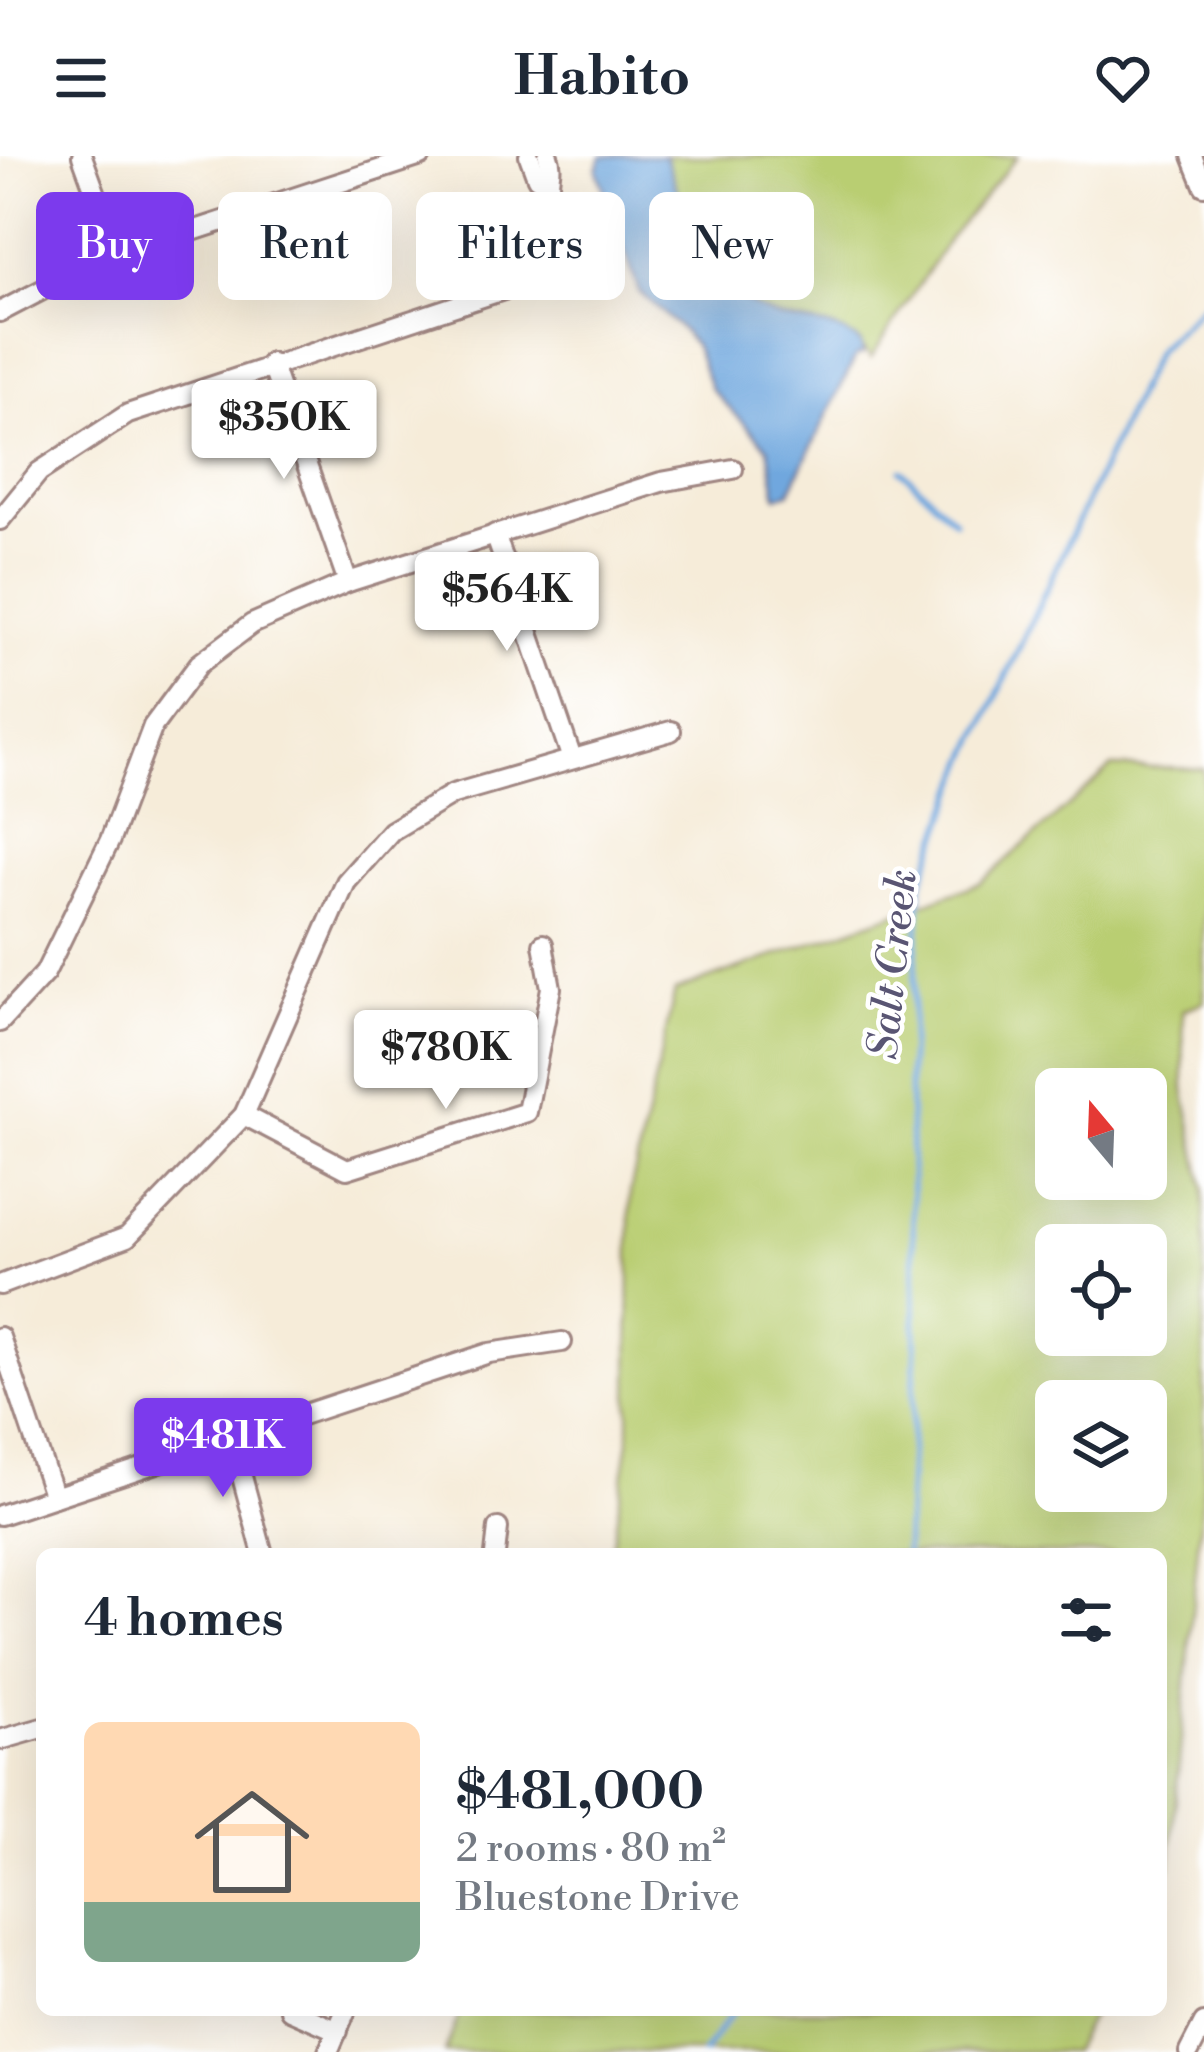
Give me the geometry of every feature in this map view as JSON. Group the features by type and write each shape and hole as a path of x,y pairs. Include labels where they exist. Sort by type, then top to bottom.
{"street":[{"path":"82,156 95,192"},
{"path":"194,230 422,156"},
{"path":"529,156 537,178 549,185"},
{"path":"0,520 39,472 128,414 271,363 544,277 566,264 568,239 549,185 554,171 548,156"},
{"path":"1192,156 1204,186"},
{"path":"0,312 36,295"},
{"path":"271,363 349,582"},
{"path":"0,1022 45,973 110,840 153,726 200,664 252,624 349,582 494,534 661,482 734,469"},
{"path":"494,534 571,756"},
{"path":"0,1286 127,1237 244,1114 346,882 391,831 454,794 571,756 671,731"},
{"path":"244,1114 346,1168 527,1112 551,988 543,944"},
{"path":"0,1337 54,1497"},
{"path":"0,1515 489,1353 562,1342"},
{"path":"231,1436 261,1548"},
{"path":"495,1548 497,1528"},
{"path":"0,1740 36,1730"},
{"path":"304,2016 338,2031"},
{"path":"328,2052 344,2016"},
{"path":"1189,2052 1204,2024"}],"green space":[{"path":"665,156 1018,156 950,237 871,358 863,348 799,327 745,300 814,300 814,192 679,192"},
{"path":"1112,767 1204,769 1204,1002 1183,1010 1184,1089 1204,1188 1204,1478 1167,1871 1167,1548 612,1548 629,1440 630,1192 675,991 981,883"},
{"path":"459,2016 1091,2016 1072,2052 445,2052"}],"water":[{"path":"601,156 665,156 678,192 649,192 649,300 746,300 773,315 829,327 861,343 863,354 856,356 789,493 777,497 768,448 711,389 695,346 639,292 625,251 625,192 605,192 597,170"}],"waterway":[{"name":"Salt Creek","path":"905,1548 916,1345 909,1069 921,885 966,763 1156,351 1204,304"},
{"path":"901,470 954,520"},
{"name":"Salt Creek","path":"704,2052 730,2016"}]}
